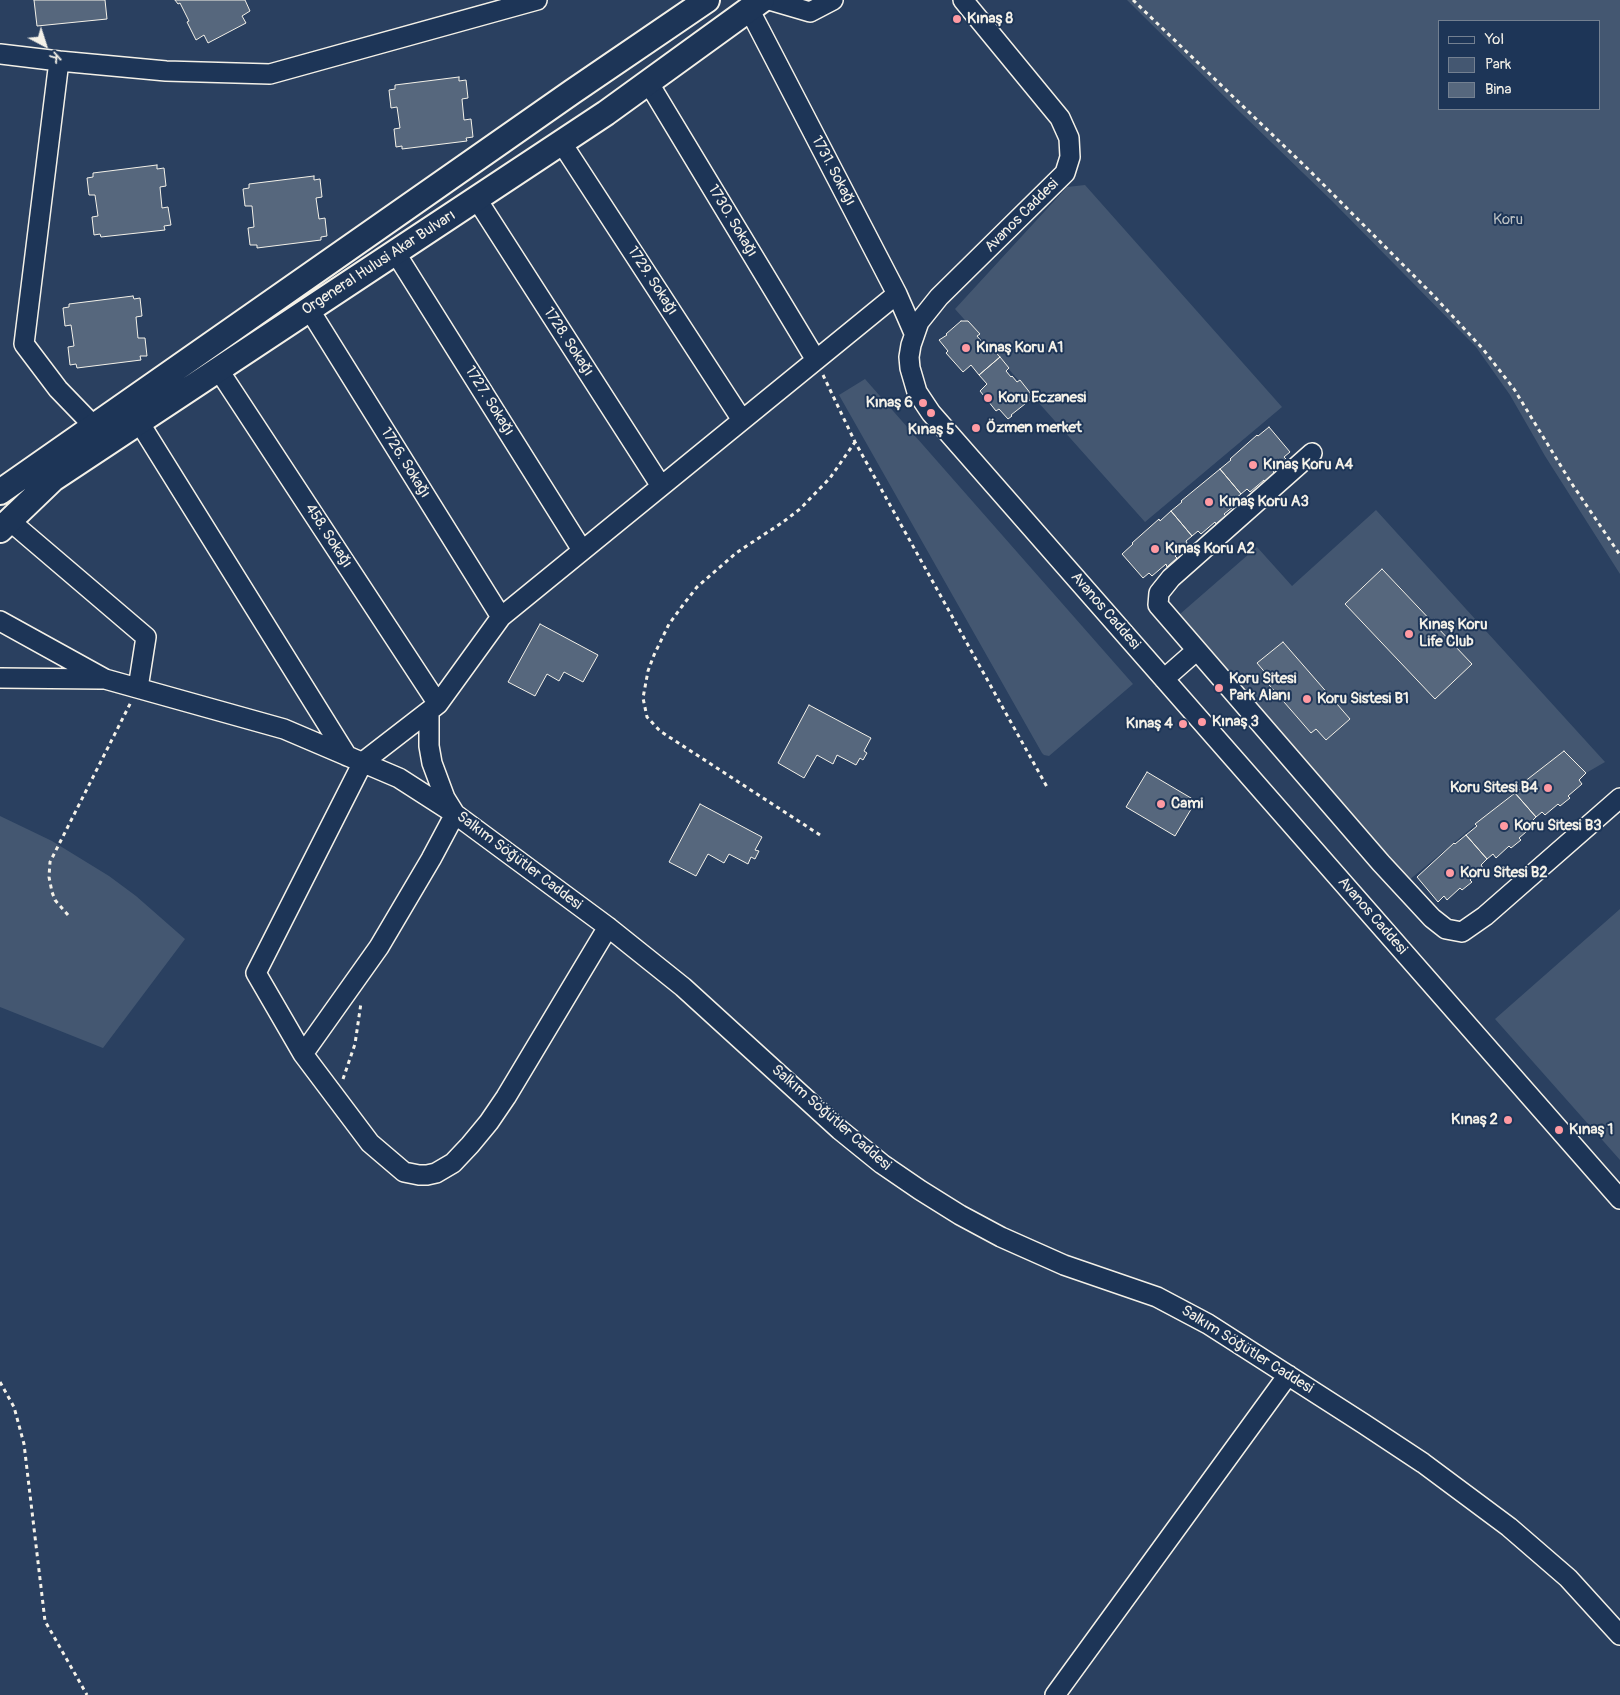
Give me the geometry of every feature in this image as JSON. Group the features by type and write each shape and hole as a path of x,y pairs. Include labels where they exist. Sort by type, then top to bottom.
{"main road":[{"name":"Orgeneral Hulusi Akar Bulvarı","path":"0,492 707,0"},
{"name":"Orgeneral Hulusi Akar Bulvarı","path":"5,526 53,479 561,142 760,3"}],"street":[{"path":"0,54 166,71 270,74 536,0"},
{"path":"760,3 810,12 833,0"},
{"name":"Avanos Caddesi","path":"964,0 1060,118 1069,138 1070,157 1065,173 939,297 926,313 914,333 911,345 910,368 914,386 923,403 1620,1199"},
{"name":"1731. Sokağı","path":"760,3 914,333"},
{"path":"59,61 24,344 58,390 94,428"},
{"name":"1730. Sokağı","path":"648,82 816,360"},
{"name":"1729. Sokağı","path":"561,142 742,420"},
{"name":"1728. Sokağı","path":"476,198 661,486"},
{"name":"1727. Sokağı","path":"395,252 582,550"},
{"path":"608,928 506,1097 462,1155 445,1169 427,1175 419,1176 404,1172 370,1143 303,1054 256,974 355,759 433,708 501,617 897,294"},
{"name":"1726. Sokağı","path":"309,308 501,617"},
{"name":"458. Sokağı","path":"218,369 433,708"},
{"path":"139,422 355,759"},
{"path":"1312,453 1171,578 1159,593 1158,605 1381,863 1432,918 1446,929 1462,932 1485,916 1620,798"},
{"path":"5,526 146,637 138,688"},
{"name":"Salkım Söğütler Caddesi","path":"0,621 105,679 284,729 399,778 455,814 683,986 840,1130 882,1164 920,1190 980,1226 1032,1252 1089,1274 1130,1286 1183,1310 1288,1375 1423,1464 1509,1526 1568,1578 1620,1635"},
{"path":"1164,678 1196,650"},
{"name":"Salkım Söğütler Caddesi","path":"0,678 105,679"},
{"path":"303,1054 362,972 406,904 455,814 445,798 432,763 429,746 433,708"},
{"path":"1055,1695 1288,1375"}],"path":[{"path":"1133,0 1310,171 1483,349 1514,389 1570,482 1620,555"},
{"path":"816,360 855,442 1047,787"},
{"path":"820,835 660,731 647,717 643,698 648,671 665,631 697,587 736,553 784,522 810,499 830,478 855,442"},
{"path":"68,915 58,904 52,892 49,877 50,862 138,688"},
{"path":"335,1096 355,1044 359,1020 362,972"},
{"path":"0,1382 14,1407 24,1444 44,1621 87,1695"}],"green space":[{"name":"Koru","path":"1127,0 1620,0 1620,574 1545,456 1510,395 1476,347 1332,201"},
{"path":"1085,185 1282,407 1145,522 955,309 1067,187"},
{"path":"865,379 1133,684 1049,756 1042,753 839,395"},
{"path":"1376,510 1605,762 1586,773 1564,751 1408,881 1180,614 1257,547 1292,586"},
{"path":"0,816 52,841 109,876 136,896 185,939 103,1048 0,1007"},
{"path":"1620,909 1620,1160 1495,1019"}],"building":[{"path":"34,0 105,0 107,19 37,26"},
{"path":"175,0 245,0 250,11 242,16 246,23 208,43 204,35 196,40 180,3 178,4"},
{"path":"459,77 459,81 466,80 468,98 462,99 464,120 471,119 473,137 466,138 467,141 402,149 402,146 396,147 394,129 400,128 397,107 391,108 389,90 395,89 395,85"},
{"path":"157,165 157,169 164,168 166,186 160,187 162,208 168,207 171,225 164,226 165,230 101,237 100,234 94,235 92,217 98,216 95,195 89,195 87,178 93,177 93,173"},
{"path":"314,176 314,180 320,179 322,197 316,198 319,219 325,218 327,236 321,237 321,240 257,248 257,245 250,245 248,228 254,227 252,206 245,206 243,189 249,188 249,184"},
{"path":"133,296 134,299 140,298 142,316 136,317 138,338 145,338 147,356 140,356 141,360 77,368 76,364 70,365 68,347 74,346 71,325 65,326 63,308 69,307 69,304"},
{"name":"Kınaş Koru A1","path":"961,321 968,321 980,334 977,336 987,349 990,346 1000,357 979,375 971,365 963,372 946,353 948,351 939,340"},
{"path":"1000,357 1009,368 1006,371 1011,377 1017,382 1020,380 1031,394 1030,400 1008,419 999,409 996,411 980,391 987,384 979,375"},
{"name":"Kınaş Koru A4","path":"1269,427 1290,452 1284,457 1287,460 1265,482 1264,480 1250,492 1247,489 1241,494 1220,469 1257,435"},
{"name":"Kınaş Koru A3","path":"1220,469 1241,494 1235,499 1238,503 1224,514 1226,516 1216,524 1215,522 1201,534 1198,531 1192,536 1171,511"},
{"name":"Kınaş Koru A2","path":"1171,511 1192,536 1186,541 1188,545 1175,556 1177,558 1167,567 1166,564 1152,576 1149,573 1143,578 1122,554 1159,519 1160,521"},
{"name":"Kınaş Koru Life Club","path":"1382,569 1472,664 1435,699 1345,604"},
{"path":"540,624 598,655 583,682 564,672 559,681 547,674 535,696 508,682"},
{"name":"Koru Sistesi B1","path":"1283,642 1350,719 1326,740 1316,729 1311,733 1264,679 1268,676 1257,663"},
{"path":"809,705 871,738 864,751 867,753 863,760 860,758 856,765 837,755 833,764 817,755 804,778 778,763"},
{"name":"Koru Sitesi B4","path":"1564,751 1586,773 1579,780 1582,784 1560,806 1558,804 1545,815 1542,812 1536,817 1515,793 1526,784 1524,782"},
{"name":"Cami","path":"1147,772 1196,801 1175,836 1126,807"},
{"name":"Koru Sitesi B3","path":"1515,793 1536,817 1530,823 1533,826 1511,848 1509,846 1496,858 1493,854 1487,859 1466,835 1477,826 1475,824"},
{"path":"700,804 762,837 755,850 759,851 755,859 751,857 748,864 729,854 724,863 708,854 696,876 669,862"},
{"name":"Koru Sitesi B2","path":"1466,835 1487,859 1481,865 1483,868 1470,880 1472,882 1462,890 1460,888 1447,900 1444,896 1438,902 1417,877 1454,843"}],"place":[{"name":"Kınaş 8","path":"957,19"},
{"name":"Kınaş Koru A1","path":"966,348"},
{"name":"Koru Eczanesi","path":"988,398"},
{"name":"Kınaş 6","path":"923,403"},
{"name":"Kınaş 5","path":"931,413"},
{"name":"Özmen merket","path":"976,428"},
{"name":"Kınaş Koru A4","path":"1253,465"},
{"name":"Kınaş Koru A3","path":"1209,502"},
{"name":"Kınaş Koru A2","path":"1155,549"},
{"name":"Kınaş Koru Life Club","path":"1409,634"},
{"name":"Koru Sitesi Park Alanı","path":"1219,688"},
{"name":"Koru Sistesi B1","path":"1307,699"},
{"name":"Kınaş 3","path":"1202,722"},
{"name":"Kınaş 4","path":"1183,724"},
{"name":"Koru Sitesi B4","path":"1548,788"},
{"name":"Cami","path":"1161,804"},
{"name":"Koru Sitesi B3","path":"1504,826"},
{"name":"Koru Sitesi B2","path":"1450,873"},
{"name":"Kınaş 2","path":"1508,1120"},
{"name":"Kınaş 1","path":"1559,1130"}]}
